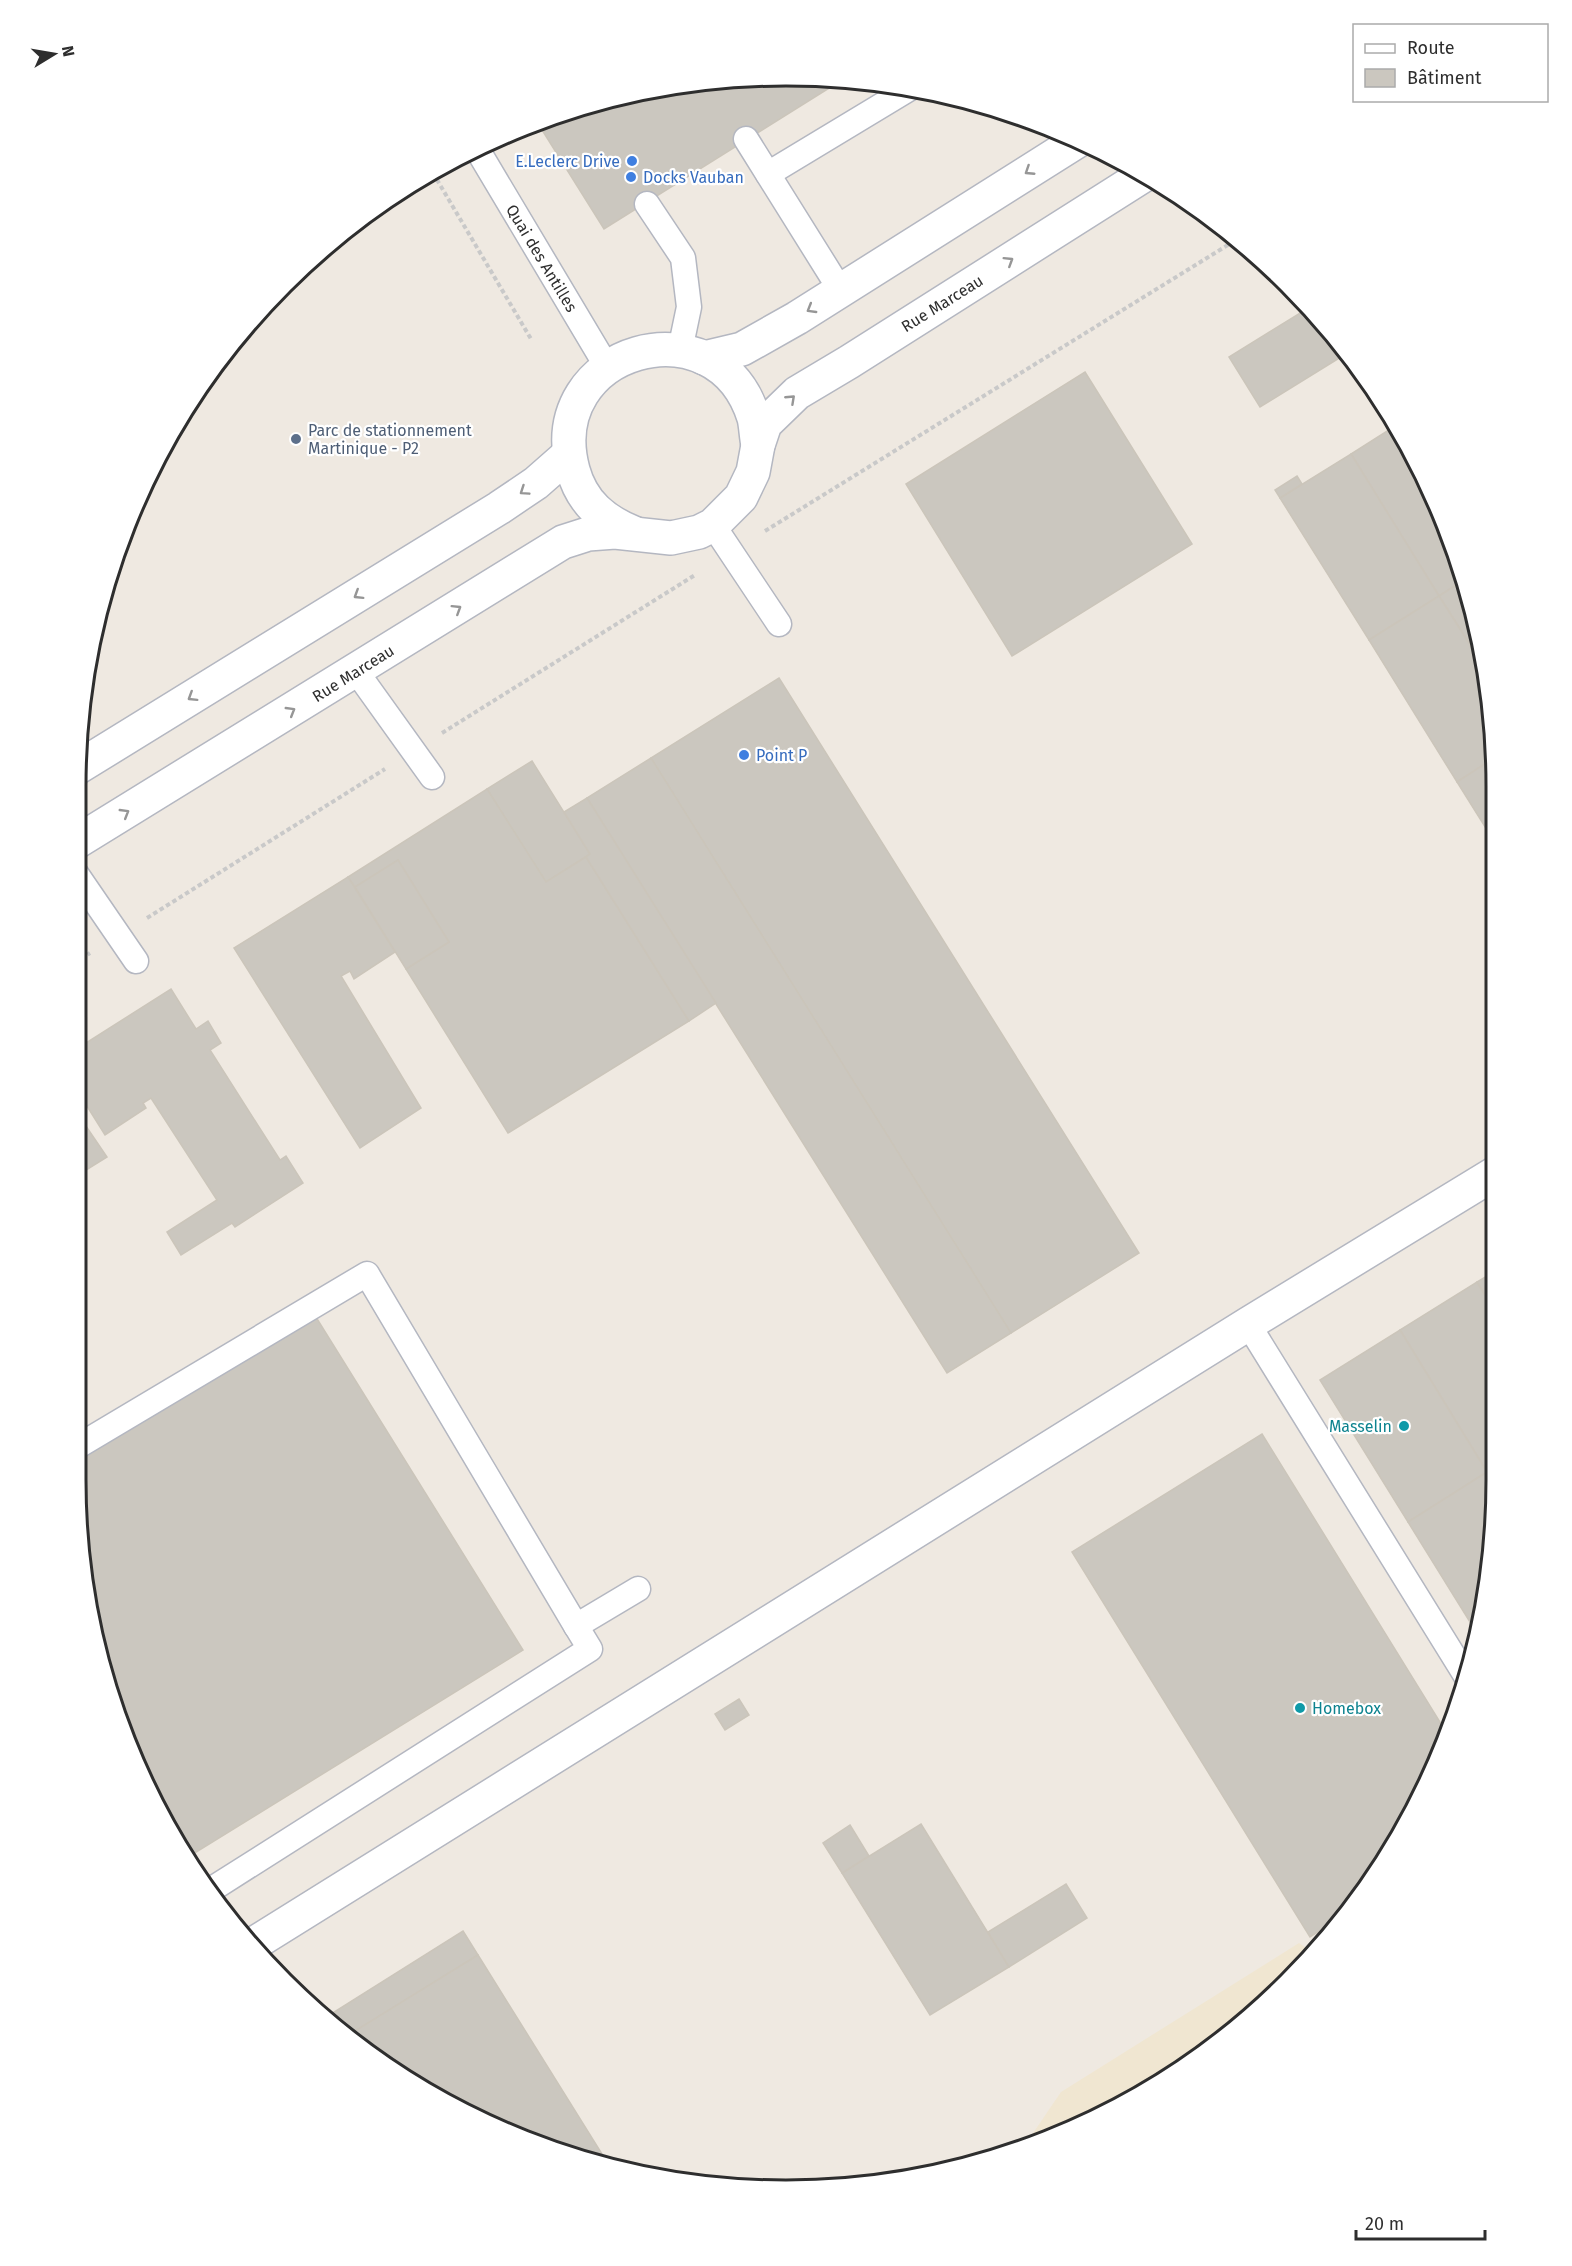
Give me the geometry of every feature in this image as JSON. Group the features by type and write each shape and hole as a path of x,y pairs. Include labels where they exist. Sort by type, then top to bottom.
{"main road":[{"name":"Rue Marceau","path":"639,535 612,524 591,505 576,482 569,454 571,421 584,391 607,367 629,355 654,349 692,354 742,349 841,291 1069,146"},
{"name":"Rue Marceau","path":"86,836 563,542 588,534 615,532 671,538 699,532 713,525 741,497 753,472 765,424 797,393 1137,180"},
{"name":"Rue Marceau","path":"692,354 726,374 743,394 754,419 758,445"},
{"path":"87,762 499,508 536,483 569,454"},
{"path":"258,1941 1248,1324 1486,1179"}],"lane":[{"path":"768,174 899,95"},
{"path":"746,139 841,291"},
{"name":"Quai des Antilles","path":"481,156 607,367"},
{"path":"647,204 683,258 692,354"},
{"path":"713,525 779,624"},
{"path":"356,671 432,777"},
{"path":"86,888 136,961"},
{"path":"86,1441 367,1274 590,1649 216,1886"},
{"path":"1248,1324 1461,1668"},
{"path":"576,1626 638,1589"}],"path":[{"path":"437,179 531,339"},
{"path":"86,956 1229,244"}],"shaded area":[{"path":"1299,1943 1307,1948 1248,2007 1175,2062 1136,2087 1096,2108 1032,2135 1061,2092"}],"building":[{"name":"Docks Vauban","path":"740,87 831,87 604,229 542,130 605,109 695,91"},
{"path":"1302,312 1340,358 1260,407 1229,357"},
{"path":"1085,372 1192,544 1012,656 906,484"},
{"path":"1389,430 1433,518 1457,585 1439,596 1351,454"},
{"path":"1351,454 1439,596 1369,640 1280,498"},
{"path":"1297,476 1302,484 1280,498 1275,490"},
{"path":"1457,585 1473,650 1439,596"},
{"path":"1439,596 1473,650 1481,695 1486,764 1457,782 1369,640"},
{"path":"779,678 1139,1253 1011,1333 651,758"},
{"path":"651,758 1011,1333 947,1373 587,798"},
{"path":"532,761 590,854 546,882 487,789"},
{"path":"1486,764 1486,828 1457,782"},
{"path":"487,789 546,882 586,857 689,1021 508,1133 406,969 449,942 398,860 355,887 348,877"},
{"path":"587,798 716,1003 689,1021 586,857 590,854 564,812"},
{"path":"398,860 449,942 406,969 355,887"},
{"path":"348,877 395,952 354,979 350,971 341,976 421,1108 360,1148 234,948"},
{"path":"171,989 196,1029 208,1021 221,1043 210,1050 280,1160 286,1156 303,1183 235,1227 232,1223 181,1255 167,1232 217,1200 151,1098 143,1103 146,1108 105,1135 86,1105 86,1043"},
{"path":"86,1126 107,1157 86,1170"},
{"path":"1486,1277 1486,1297 1477,1282"},
{"path":"1477,1282 1486,1297 1486,1470 1400,1330"},
{"path":"314,1314 523,1650 194,1853 158,1790 139,1748 109,1661 91,1571 87,1526 86,1455"},
{"name":"Masselin","path":"1400,1330 1486,1473 1408,1522 1320,1380"},
{"name":"Homebox","path":"1262,1434 1442,1725 1414,1790 1393,1830 1368,1869 1324,1928 1310,1937 1072,1552"},
{"path":"1486,1473 1481,1571 1471,1624 1408,1522"},
{"path":"739,1699 749,1715 725,1730 715,1714"},
{"path":"921,1824 1009,1967 930,2015 842,1873"},
{"path":"850,1825 869,1856 842,1873 823,1843"},
{"path":"1066,1884 1087,1918 1009,1967 988,1932"},
{"path":"463,1931 478,1955 354,2031 332,2013"},
{"path":"478,1955 604,2157 518,2127 476,2108 436,2087 354,2031"}],"place":[{"name":"E.Leclerc Drive","path":"632,161"},
{"name":"Docks Vauban","path":"631,177"},
{"name":"Parc de stationnement Martinique - P2","path":"296,439"},
{"name":"Point P","path":"744,755"},
{"name":"Masselin","path":"1404,1426"},
{"name":"Homebox","path":"1300,1708"}]}
